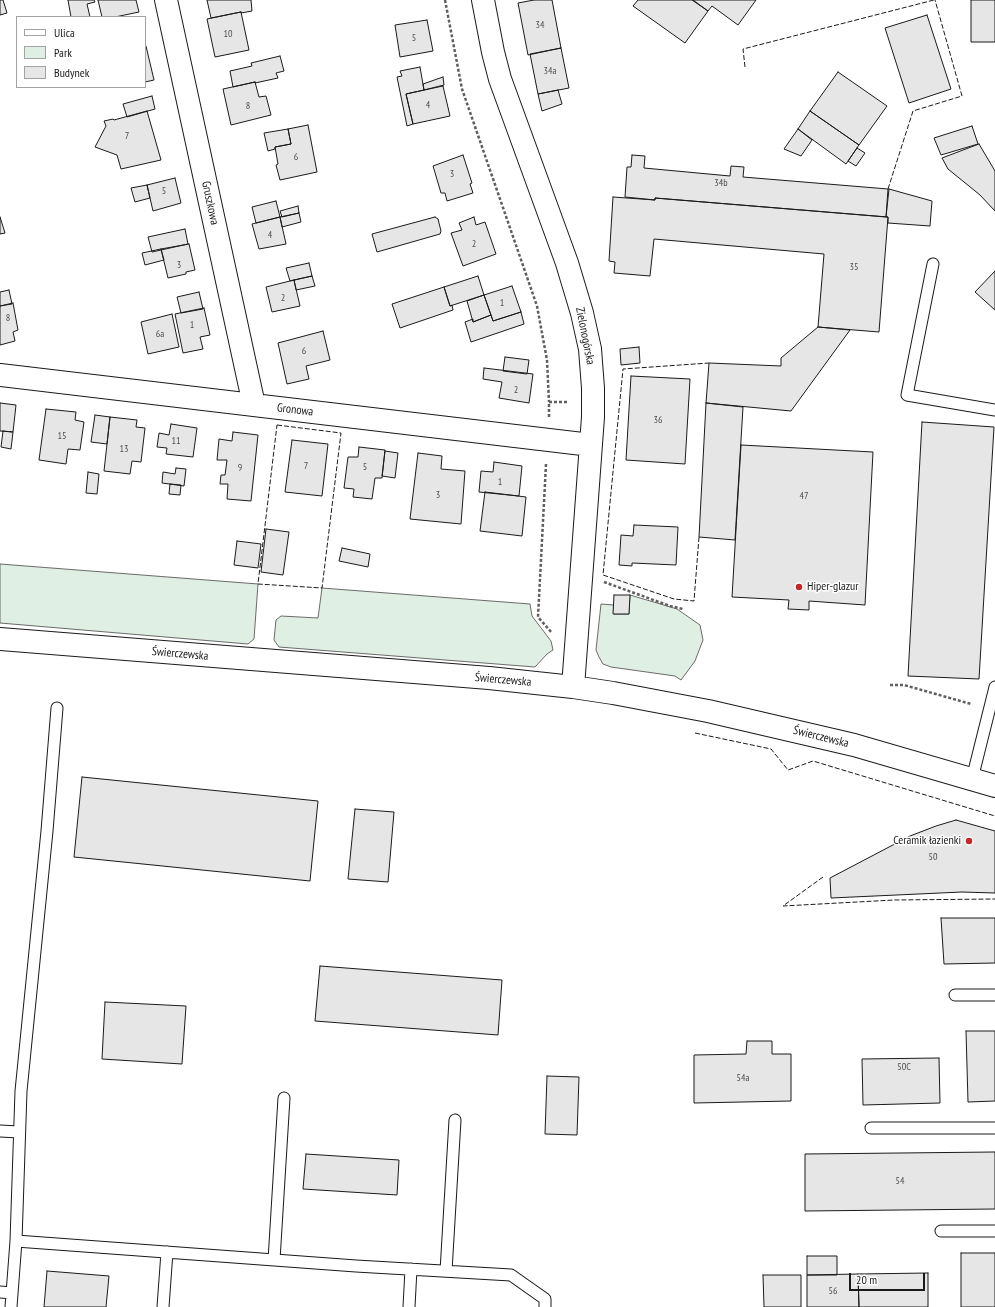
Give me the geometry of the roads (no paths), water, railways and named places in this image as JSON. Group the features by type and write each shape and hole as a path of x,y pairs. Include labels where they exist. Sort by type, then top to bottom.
{"street":[{"name":"Gruszkowa","path":"166,0 254,405"},
{"name":"Zielonogórska","path":"484,0 493,52 500,79 563,251 587,334 592,367 593,388 591,445 573,687"},
{"name":"Gronowa","path":"0,375 591,445"},
{"name":"Świerczewska","path":"0,640 489,678 573,687 658,701 758,722 854,745 995,786"}],"lane":[{"path":"933,264 907,396 995,410"},
{"path":"972,779 995,687"},
{"path":"11,1307 16,1241 21,1091 47,831 57,708"},
{"path":"955,995 995,995"},
{"path":"274,1260 284,1098"},
{"path":"446,1271 455,1120"},
{"path":"871,1128 995,1128"},
{"path":"0,1131 19,1132"},
{"path":"941,1231 995,1231"},
{"path":"16,1241 511,1276 544,1299 545,1307"},
{"path":"163,1307 166,1252"},
{"path":"409,1307 411,1269"},
{"path":"0,1292 12,1293"}],"place":[{"name":"Hiper-glazur","path":"799,587"},
{"name":"Ceramik łazienki","path":"969,841"}]}
